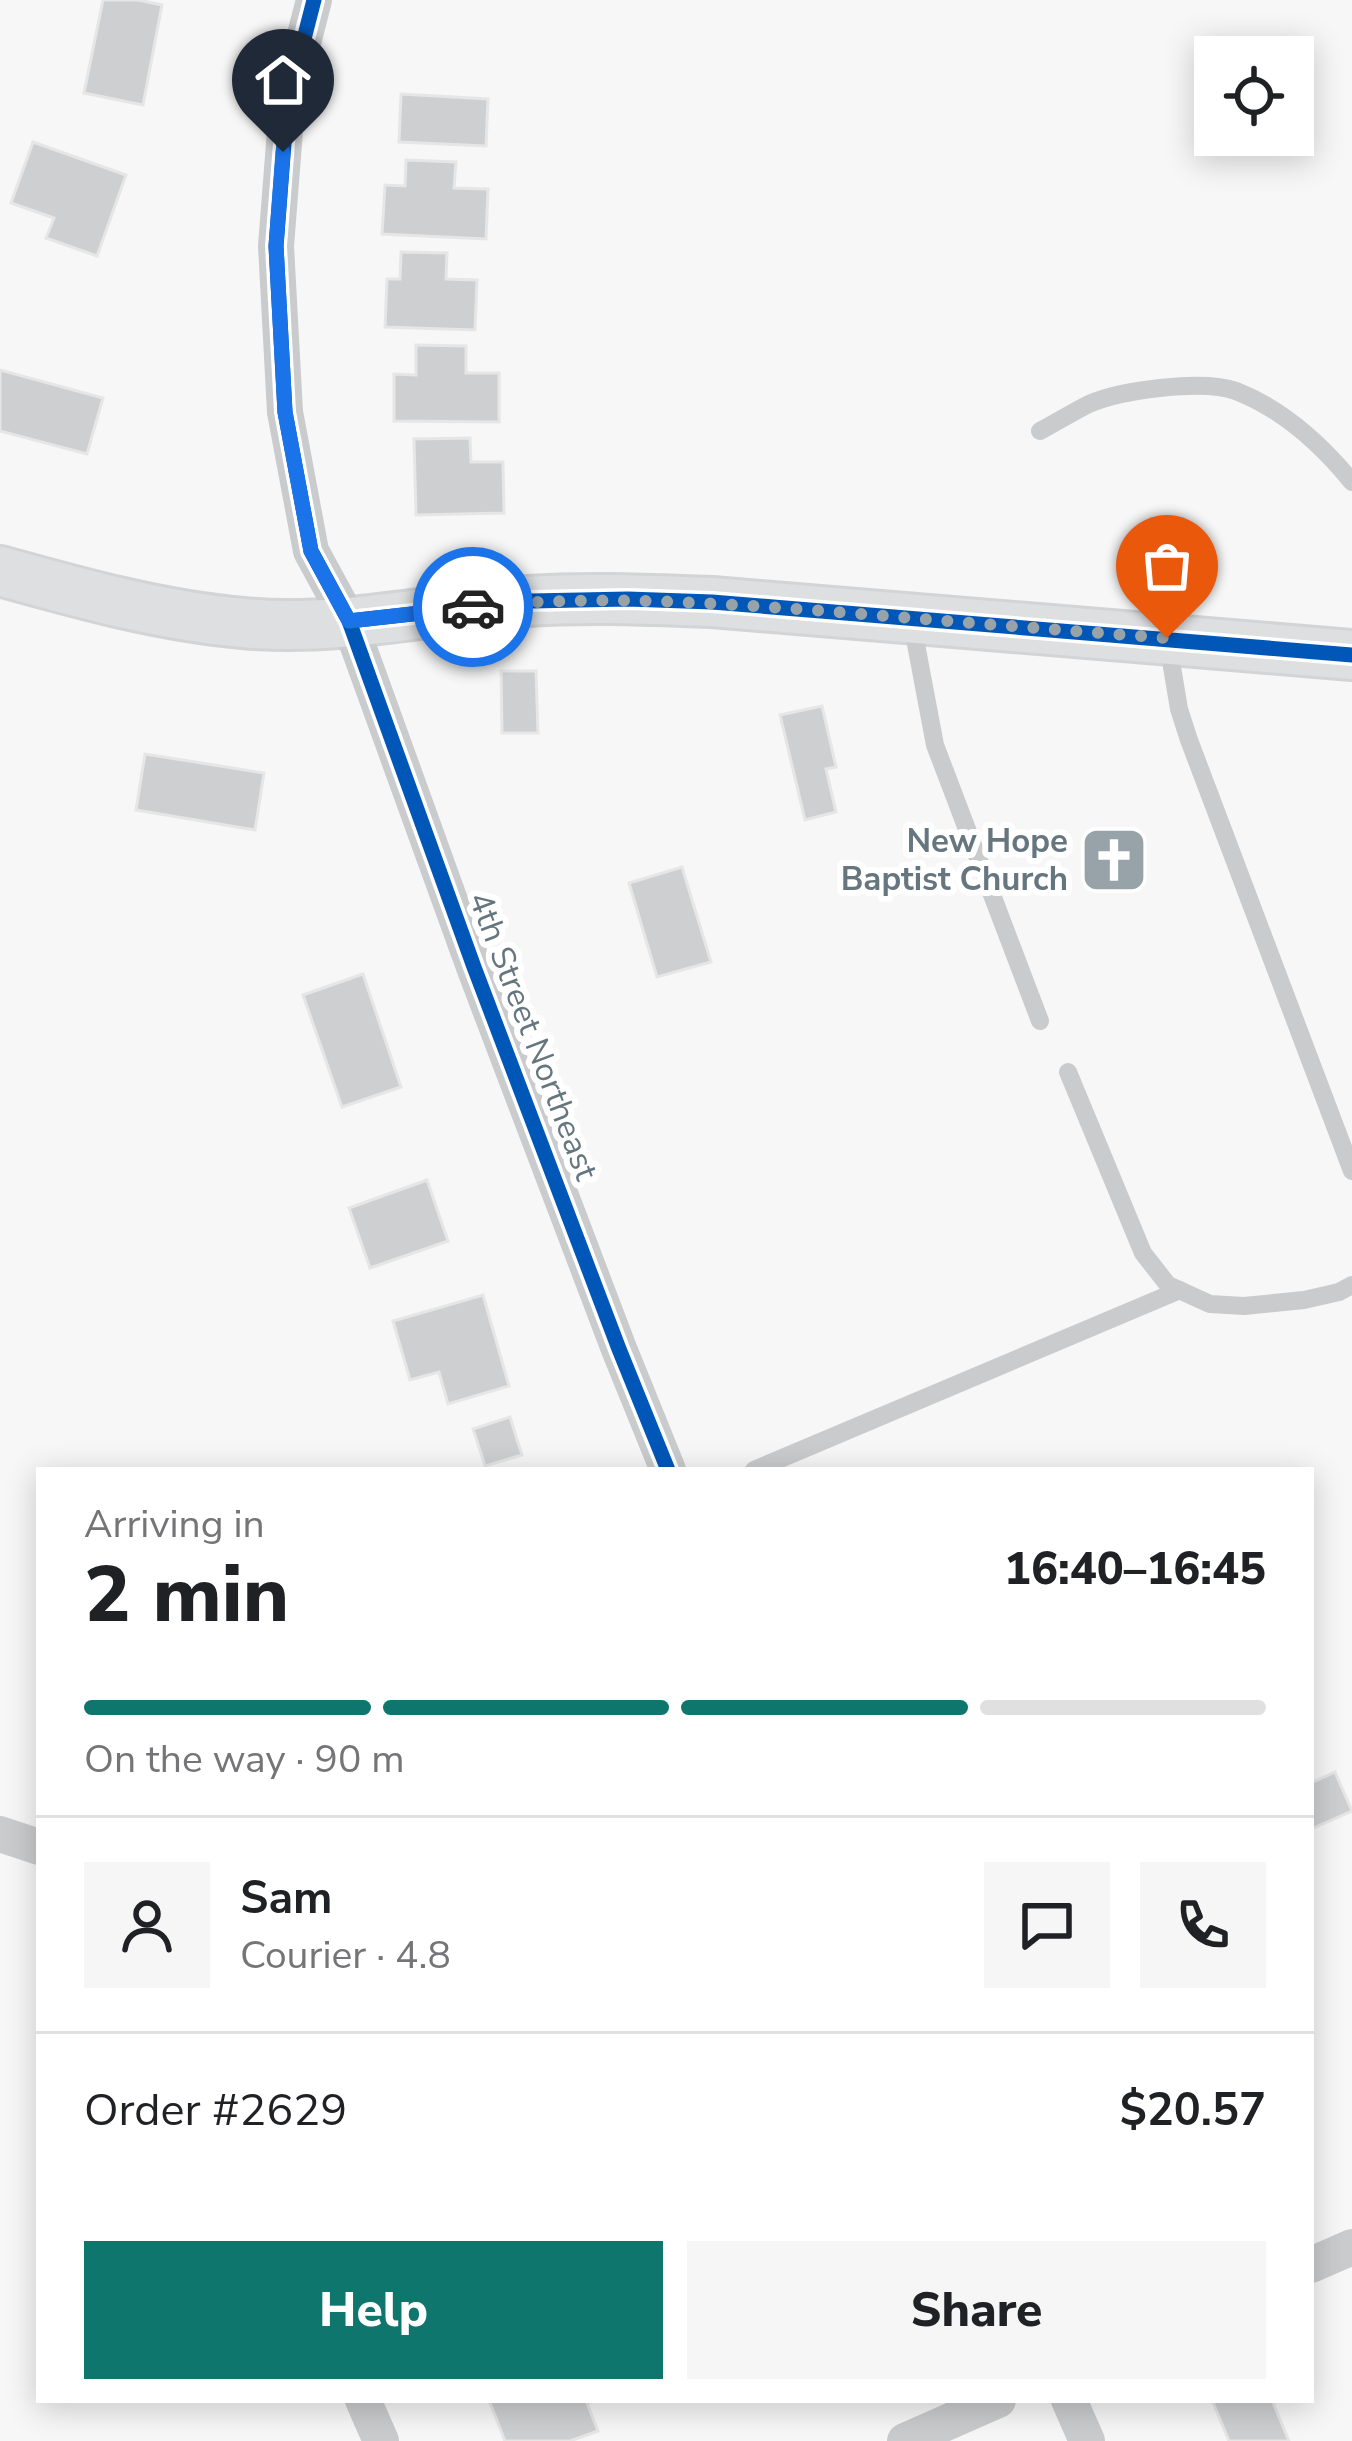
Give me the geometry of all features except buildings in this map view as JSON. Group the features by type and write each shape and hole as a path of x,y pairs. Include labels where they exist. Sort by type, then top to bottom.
{"street":[{"name":"4th Street Northeast","path":"314,0 286,105 276,246 285,412 311,551 349,621 474,967 667,1467"},
{"path":"0,571 88,596 243,623 294,625 531,601 628,599 1352,655"},
{"path":"0,1834 36,1846"},
{"path":"1314,2264 1352,2247"},
{"path":"364,2403 381,2441"},
{"path":"905,2441 991,2403"},
{"path":"1070,2403 1087,2441"}],"lane":[{"path":"1040,431 1093,402 1137,390 1233,390 1284,418 1325,449 1352,482"},
{"path":"912,618 935,745 1040,1021"},
{"path":"1167,638 1184,724 1352,1171"},
{"path":"1068,1072 1143,1253 1168,1285 1210,1304 1244,1306 1304,1300 1352,1286"},
{"path":"761,1467 1180,1290"}],"cycle path":[{"path":"314,0 287,105 276,246 285,412 311,551 349,621 474,967 667,1467"},
{"path":"349,621 531,601 628,599 1352,655"}],"way so far":[{"path":"473,607 531,601 712,602 1167,638"}],"place":[{"name":"New Hope Baptist Church","path":"1114,860"}],"route":[{"path":"283,152 276,246 285,412 311,551 349,621 473,607"}]}
